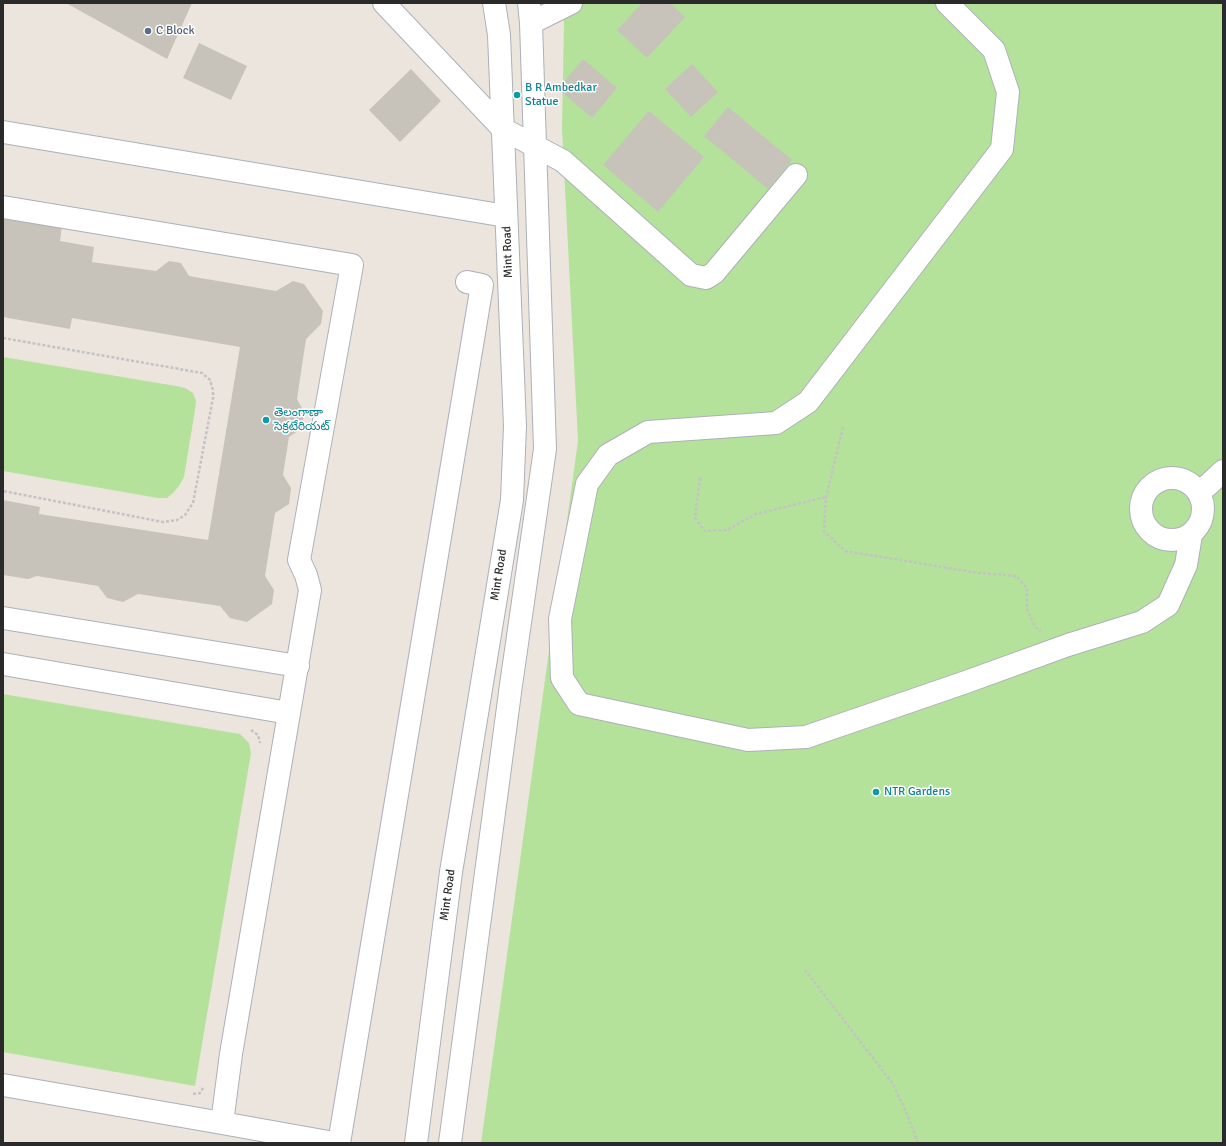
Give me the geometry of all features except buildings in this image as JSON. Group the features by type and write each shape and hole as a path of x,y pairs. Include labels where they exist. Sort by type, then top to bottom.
{"street":[{"path":"384,3 502,129 564,161 691,275 706,278 714,273 796,175"},
{"name":"Mint Road","path":"416,1143 451,872 512,500 515,426 499,35 494,3"},
{"path":"450,1143 510,693 545,449 530,13 571,3"},
{"path":"947,3 994,50 1008,92 1002,149 808,402 776,423 648,432 608,455 587,484 560,619 562,678 579,704 748,740 806,737 1068,645 1142,622 1168,605 1186,565 1191,535"},
{"path":"3,132 506,216"},
{"path":"3,206 352,265 299,560 306,575 310,590 231,1054 222,1123"},
{"path":"339,1143 409,679 452,422 482,285 467,282"},
{"path":"1198,490 1207,486 1223,471"},
{"path":"1177,477 1189,481 1198,490 1203,501 1204,514 1199,526 1191,535 1180,540 1167,541 1156,536 1146,528 1141,516 1141,504 1153,483 1165,478 1177,477"},
{"path":"3,618 298,666"},
{"path":"3,664 289,713"},
{"path":"3,1085 334,1143"}],"path":[{"path":"3,338 202,373 210,380 213,390 213,398 193,503 185,516 177,520 163,522 3,491"},
{"path":"843,427 826,497 824,532 845,551 979,573 1016,576 1027,588 1027,609 1035,627 1068,645"},
{"path":"700,478 695,518 705,531 727,530 756,514 826,497"},
{"path":"248,729 258,735 262,748"},
{"path":"805,970 893,1084 918,1143"},
{"path":"186,1094 200,1093 203,1087"}],"green space":[{"name":"NTR Gardens","path":"561,3 1223,3 1223,1143 481,1143 578,441 562,129 564,24"},
{"path":"3,357 176,386 185,388 193,393 196,401 195,410 184,477 179,486 167,498 158,498 3,471"},
{"path":"3,694 240,734 249,743 251,753 195,1086 3,1052"}],"place":[{"name":"C Block","path":"148,31"},
{"name":"B R Ambedkar Statue","path":"517,95"},
{"name":"తెలంగాణా సెక్రటేరియట్","path":"266,420"},
{"name":"NTR Gardens","path":"876,792"}]}
